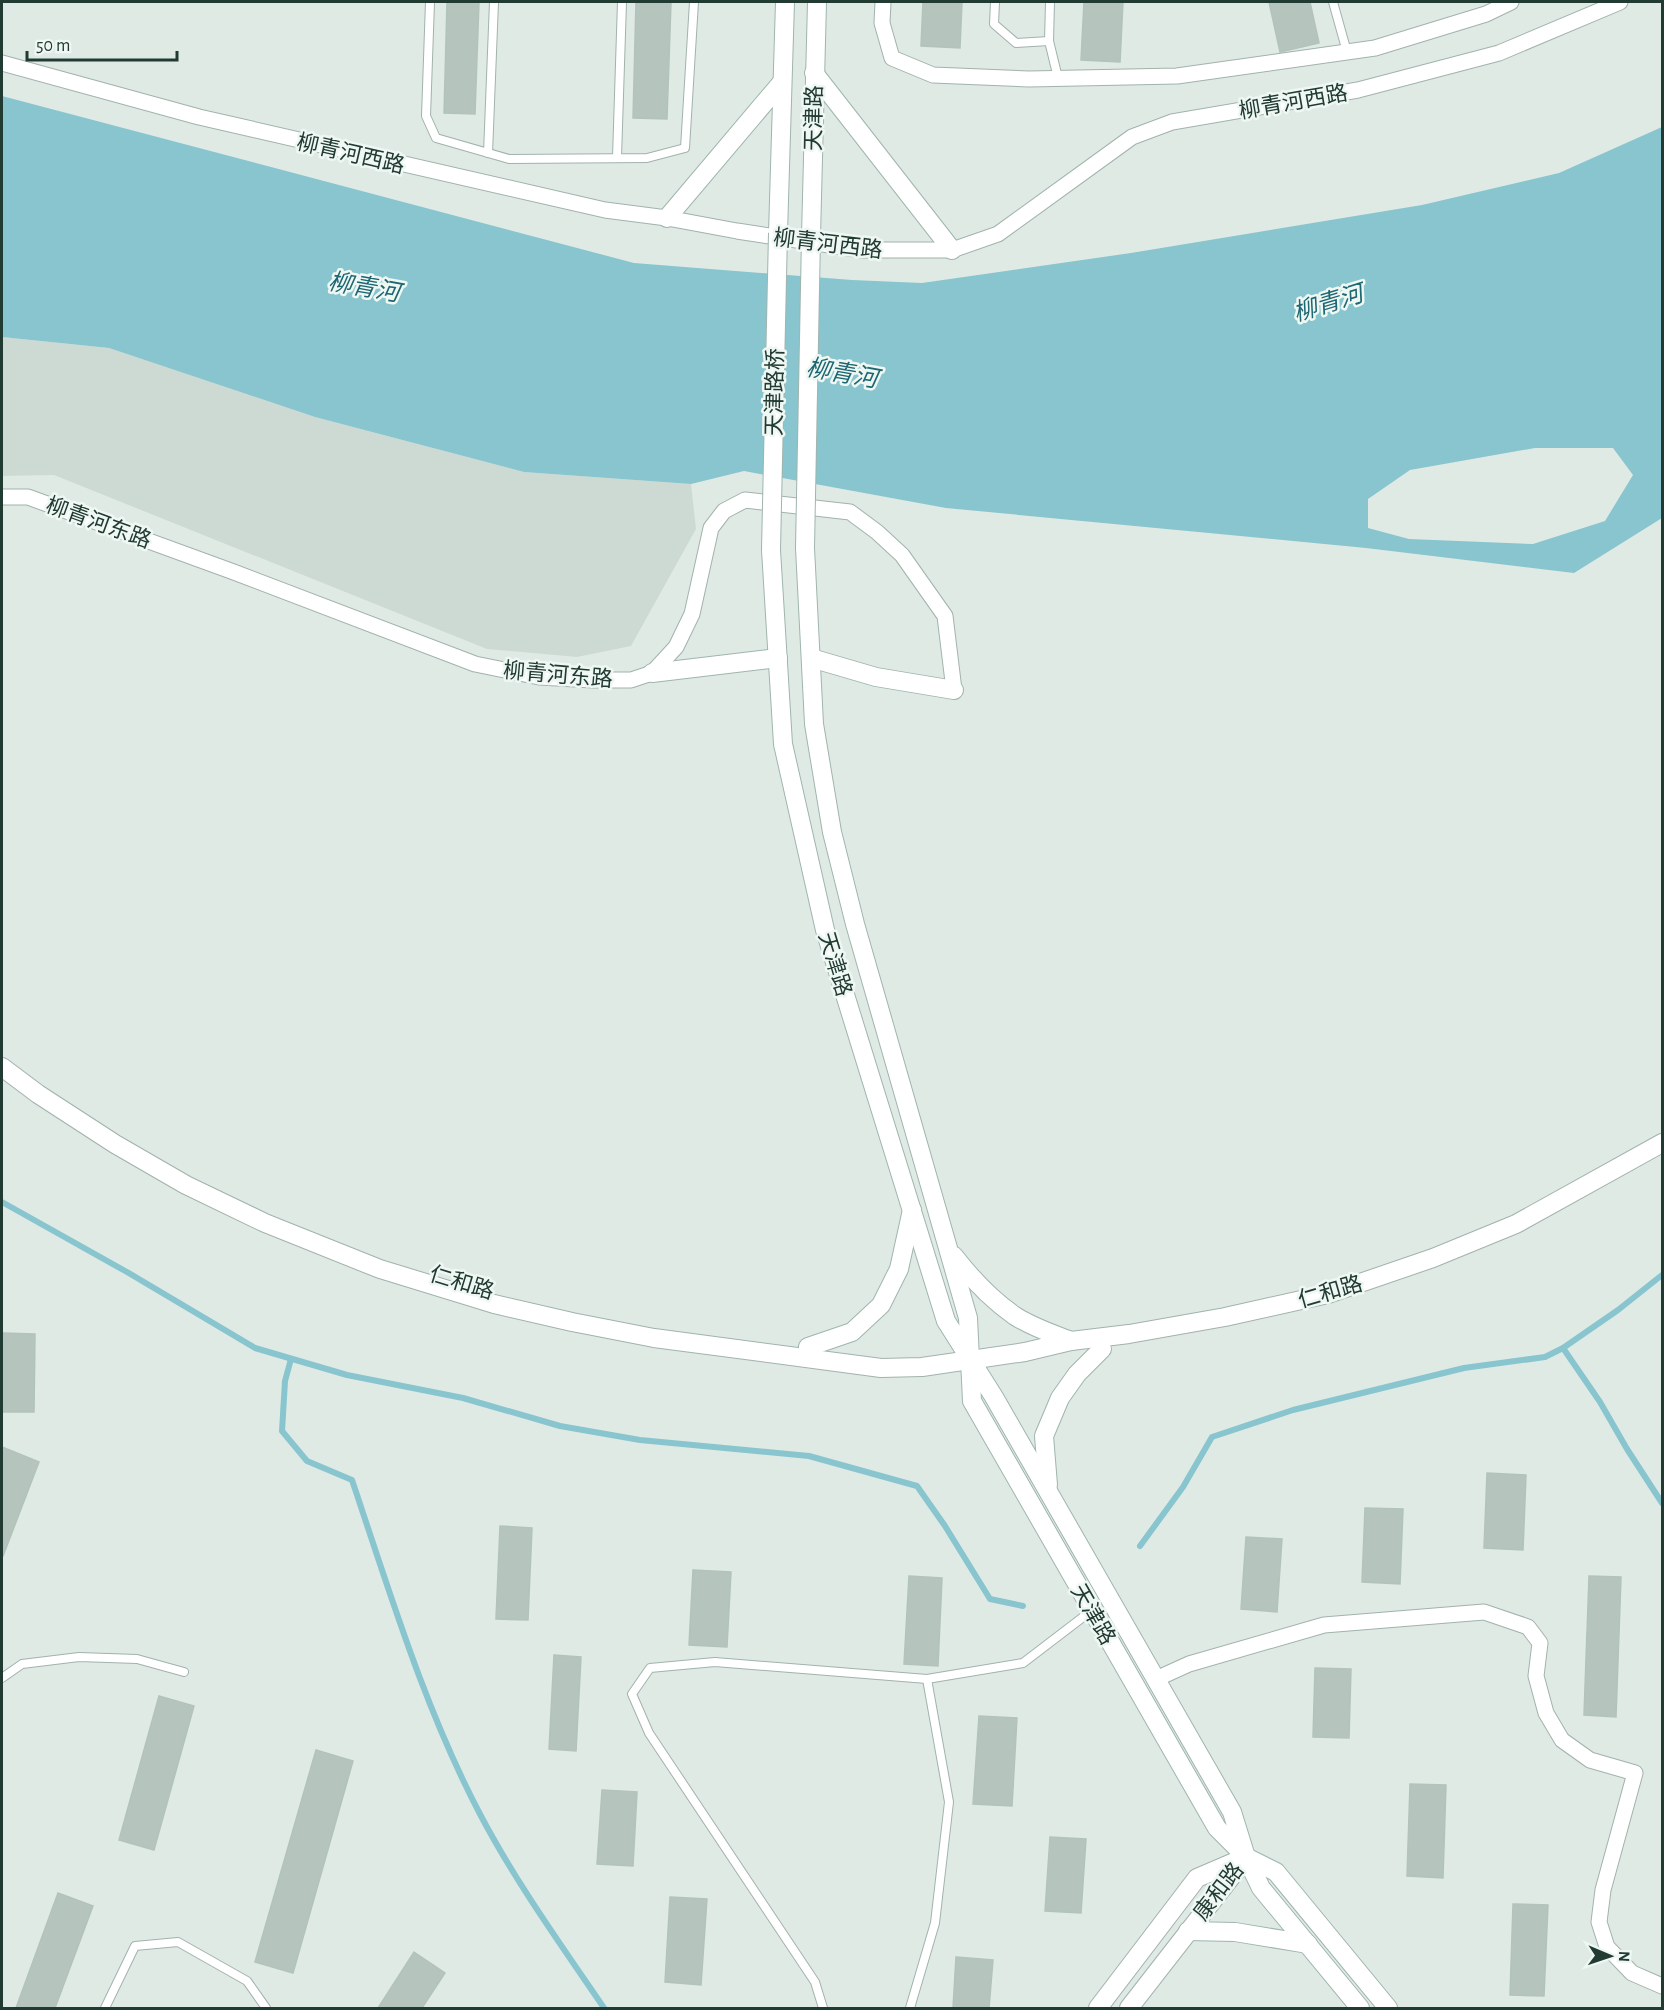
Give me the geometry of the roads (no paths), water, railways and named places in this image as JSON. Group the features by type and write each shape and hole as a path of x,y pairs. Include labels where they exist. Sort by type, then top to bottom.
{"main road":[{"name":"天津路","path":"778,233 785,2"},
{"name":"天津路","path":"811,236 816,2"},
{"path":"814,73 952,250"},
{"path":"667,218 782,82"},
{"name":"天津路桥","path":"771,550 778,233"},
{"name":"天津路桥","path":"806,548 811,236"},
{"name":"天津路","path":"806,548 814,724 832,832 855,924 968,1318 972,1401 1217,1828 1246,1857 1276,1872 1388,2008"},
{"name":"天津路","path":"771,550 783,744 825,930 946,1321 1048,1490 1232,1812 1246,1857 1261,1888 1360,2008"},
{"path":"652,673 778,658"},
{"path":"811,658 876,677 954,690"},
{"name":"仁和路","path":"2,1053 44,1086 191,1175 271,1214 383,1258 497,1294 574,1311 656,1327 881,1358 919,1357 1028,1362 1227,1328 1331,1304 1437,1269 1521,1233 1662,1155"},
{"name":"仁和路","path":"2,1067 38,1094 115,1144 196,1190 266,1223 380,1269 494,1304 654,1338 881,1368 922,1367 1025,1352 1071,1341 1129,1334 1225,1317 1329,1294 1433,1258 1516,1224 1662,1143"},
{"path":"808,1347 852,1332 881,1305 898,1269 912,1208"},
{"path":"949,1250 972,1279 1014,1315 1031,1325 1071,1341"},
{"path":"1048,1490 1044,1436 1060,1398 1077,1374 1102,1349"},
{"name":"康和路","path":"1129,2008 1246,1857"},
{"name":"康和路","path":"1098,2008 1197,1878 1246,1857"},
{"path":"1188,1931 1235,1932 1308,1944"}],"street":[{"path":"883,2 882,23 892,58 933,75 1058,78 1177,76 1375,48 1486,14 1511,2"},
{"name":"柳青河西路","path":"2,63 199,117 605,210 862,250 952,250 998,234 1132,136 1172,122 1359,90 1499,53 1620,2"},
{"name":"柳青河东路","path":"2,497 28,497 476,664 538,677 593,680 631,680 652,673"},
{"path":"652,673 676,647 692,614 711,528 724,511 745,500 850,512 877,532 902,555 945,616 954,690"},
{"path":"1156,1679 1189,1664 1324,1625 1484,1612 1528,1627 1540,1643 1536,1676 1546,1713 1562,1740 1590,1760 1635,1773 1603,1890 1599,1922 1607,1947 1632,1974 1662,1986"}],"lane":[{"path":"430,2 426,116 436,138 508,159 647,158 685,148 694,2"},
{"path":"488,153 494,2"},
{"path":"617,157 622,2"},
{"path":"995,2 994,24 1016,43 1049,41"},
{"path":"1050,2 1049,41 1058,78"},
{"path":"1333,2 1347,52"},
{"path":"823,2008 815,1982 649,1733 632,1694 650,1668 715,1662 927,1679 1023,1663 1092,1611"},
{"path":"2,1678 22,1664 79,1657 137,1659 184,1672"},
{"path":"910,2008 935,1923 949,1802 927,1679"},
{"path":"105,2008 135,1946 178,1942 247,1982 267,2008"}],"water":[{"name":"柳青河","path":"2,96 634,263 852,280 922,283 1131,253 1422,205 1559,173 1662,127 1662,518 1574,573 1366,548 946,508 744,471 691,484 524,472 315,417 109,348 2,337","holes":["1535,448 1613,448 1633,475 1605,521 1533,544 1409,539 1368,528 1368,499 1410,470"]}],"waterway":[{"path":"2,1202 127,1272 255,1348 347,1375 463,1398 560,1426 640,1440 809,1456 917,1486 945,1526 990,1599 1023,1606"},
{"path":"1140,1546 1183,1487 1212,1437 1293,1410 1464,1368 1545,1357 1563,1348 1618,1310 1662,1275"},
{"path":"1563,1348 1600,1402 1662,1503"},
{"path":"291,1359 285,1381 282,1431 307,1461 352,1480 410,1651 461,1776 509,1866 604,2008"}]}
